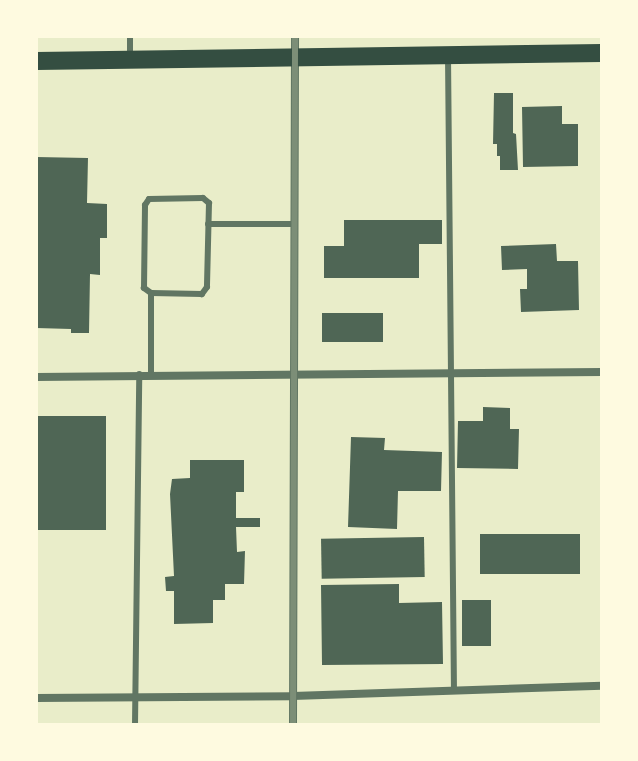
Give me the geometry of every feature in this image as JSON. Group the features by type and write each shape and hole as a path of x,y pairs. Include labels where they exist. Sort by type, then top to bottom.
{"main road":[{"path":"36,61 602,53"}],"street":[{"path":"293,725 295,36"},
{"path":"36,377 295,372 602,372"},
{"path":"36,698 293,696 454,688 602,686"}],"lane":[{"path":"130,36 130,60"},
{"path":"448,56 454,688"},
{"path":"203,198 209,203 207,287 202,294 151,293 144,288 145,205 149,199 203,198"},
{"path":"208,224 295,224"},
{"path":"151,293 151,374"},
{"path":"135,725 139,374"}],"building":[{"path":"494,93 513,93 513,133 516,134 518,170 500,170 497,144 493,144"},
{"path":"562,106 562,124 578,124 578,166 523,167 522,107"},
{"path":"36,157 88,158 87,203 107,204 107,238 100,238 100,275 90,274 89,333 36,328"},
{"path":"344,220 442,220 442,244 419,244 419,278 324,278 324,246 344,246"},
{"path":"556,244 557,261 578,261 579,310 521,312 520,289 527,289 527,269 502,270 501,246"},
{"path":"322,313 383,313 383,342 322,342"},
{"path":"483,407 510,408 510,429 519,429 518,469 457,468 458,421 483,421"},
{"path":"36,416 106,416 106,530 36,530"},
{"path":"351,437 385,438 384,450 442,452 441,491 398,491 397,529 348,527"},
{"path":"190,460 244,460 244,492 236,492 236,518 260,518 260,527 236,527 237,552 245,551 244,584 225,584 225,600 213,600 213,623 174,624 174,591 166,591 165,577 174,576 170,494 172,479 190,478"},
{"path":"480,534 580,534 580,574 480,574"},
{"path":"424,537 425,577 322,579 321,539"},
{"path":"399,584 399,603 442,602 443,664 322,665 321,585"},
{"path":"462,600 491,600 491,646 462,646"}],"railway":[{"path":"293,725 295,36"}]}
